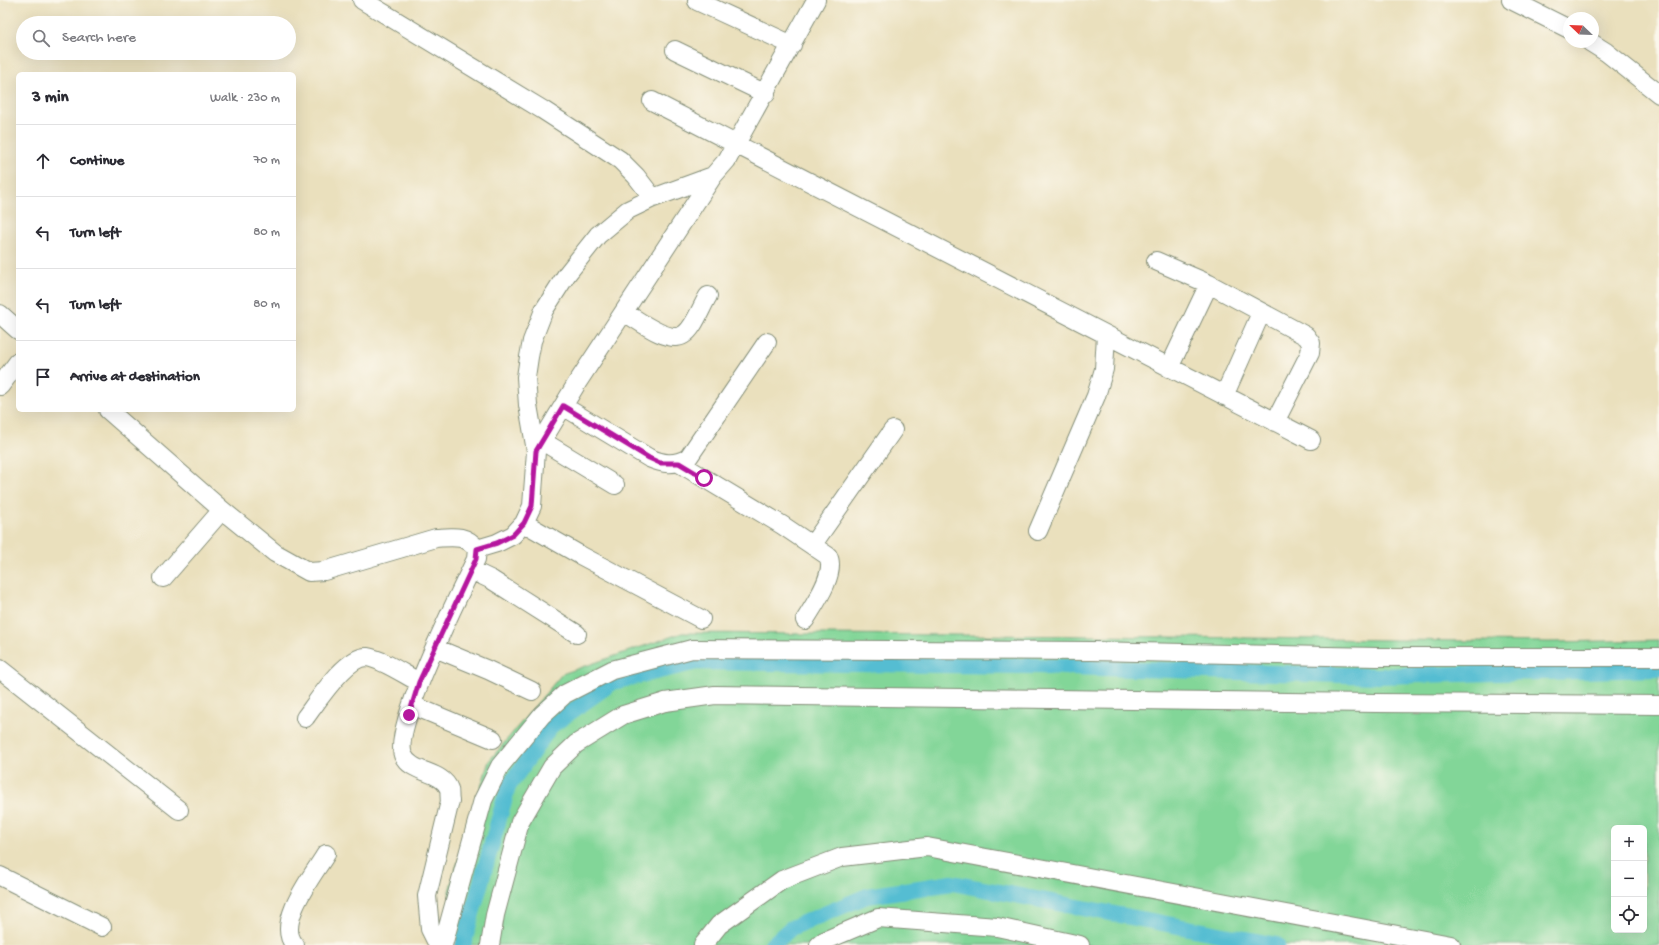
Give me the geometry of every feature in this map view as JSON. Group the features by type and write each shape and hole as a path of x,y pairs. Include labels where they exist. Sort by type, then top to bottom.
{"street":[{"path":"362,0 542,110 620,160 636,176 653,198"},
{"path":"539,446 563,406 713,176 727,160 737,144 766,94 816,0"},
{"path":"1511,0 1563,26"},
{"path":"698,1 792,45"},
{"path":"1599,48 1659,94"},
{"path":"675,50 766,94"},
{"path":"652,101 1106,336 1311,440"},
{"path":"477,549 497,543 513,535 524,523 532,506 539,446 528,405 526,377 532,341 544,310 567,274 598,235 628,210 653,198 713,176"},
{"path":"1156,261 1209,284 1299,332 1311,343 1310,353 1275,422"},
{"path":"1169,368 1209,284"},
{"path":"624,312 662,335 675,338 684,335 692,325 708,296"},
{"path":"1224,396 1261,313"},
{"path":"0,314 16,328"},
{"path":"1038,531 1096,396 1104,369 1106,336"},
{"path":"563,406 649,458 660,463 679,463 688,458 767,342"},
{"path":"0,386 16,365"},
{"path":"110,412 222,510 275,553 309,572 324,571 436,538 454,537 471,541 477,549 476,559 419,682 402,736 401,747 404,756 411,765 444,781 449,789 450,801 427,896 430,930 438,945"},
{"path":"813,544 893,430"},
{"path":"539,446 615,485"},
{"path":"679,463 813,544 828,556 831,561 831,568 825,585 805,620"},
{"path":"163,578 222,510"},
{"path":"524,523 580,556 701,619"},
{"path":"470,570 492,580 577,634"},
{"path":"435,648 488,670 532,691"},
{"path":"443,945 483,800 500,766 542,715 565,694 612,670 692,649 1091,651 1377,657 1659,657"},
{"path":"305,718 346,666 356,659 366,657 376,660 419,682"},
{"path":"0,670 179,810"},
{"path":"490,945 495,914 520,822 552,767 576,744 623,715 665,702 715,695 1659,705"},
{"path":"412,705 493,739"},
{"path":"703,945 719,925 782,880 842,857 927,848 1452,945"},
{"path":"295,945 288,934 289,921 294,908 326,854"},
{"path":"0,876 102,927"},
{"path":"819,945 824,941 878,918 997,927 1080,945"}],"green space":[{"path":"682,633 1097,636 1549,642 1659,640 1659,945 457,945 449,891 489,761 562,674"}],"waterway":[{"path":"463,945 508,787 551,726 613,682 697,662 1035,666 1377,676 1659,669"},
{"path":"772,945 791,928 867,896 952,883 1277,945"}],"route":[{"path":"409,715 419,682 476,559 477,549 497,543 513,535 524,523 532,506 536,451 563,406 649,458 660,463 679,463 704,478"}]}
